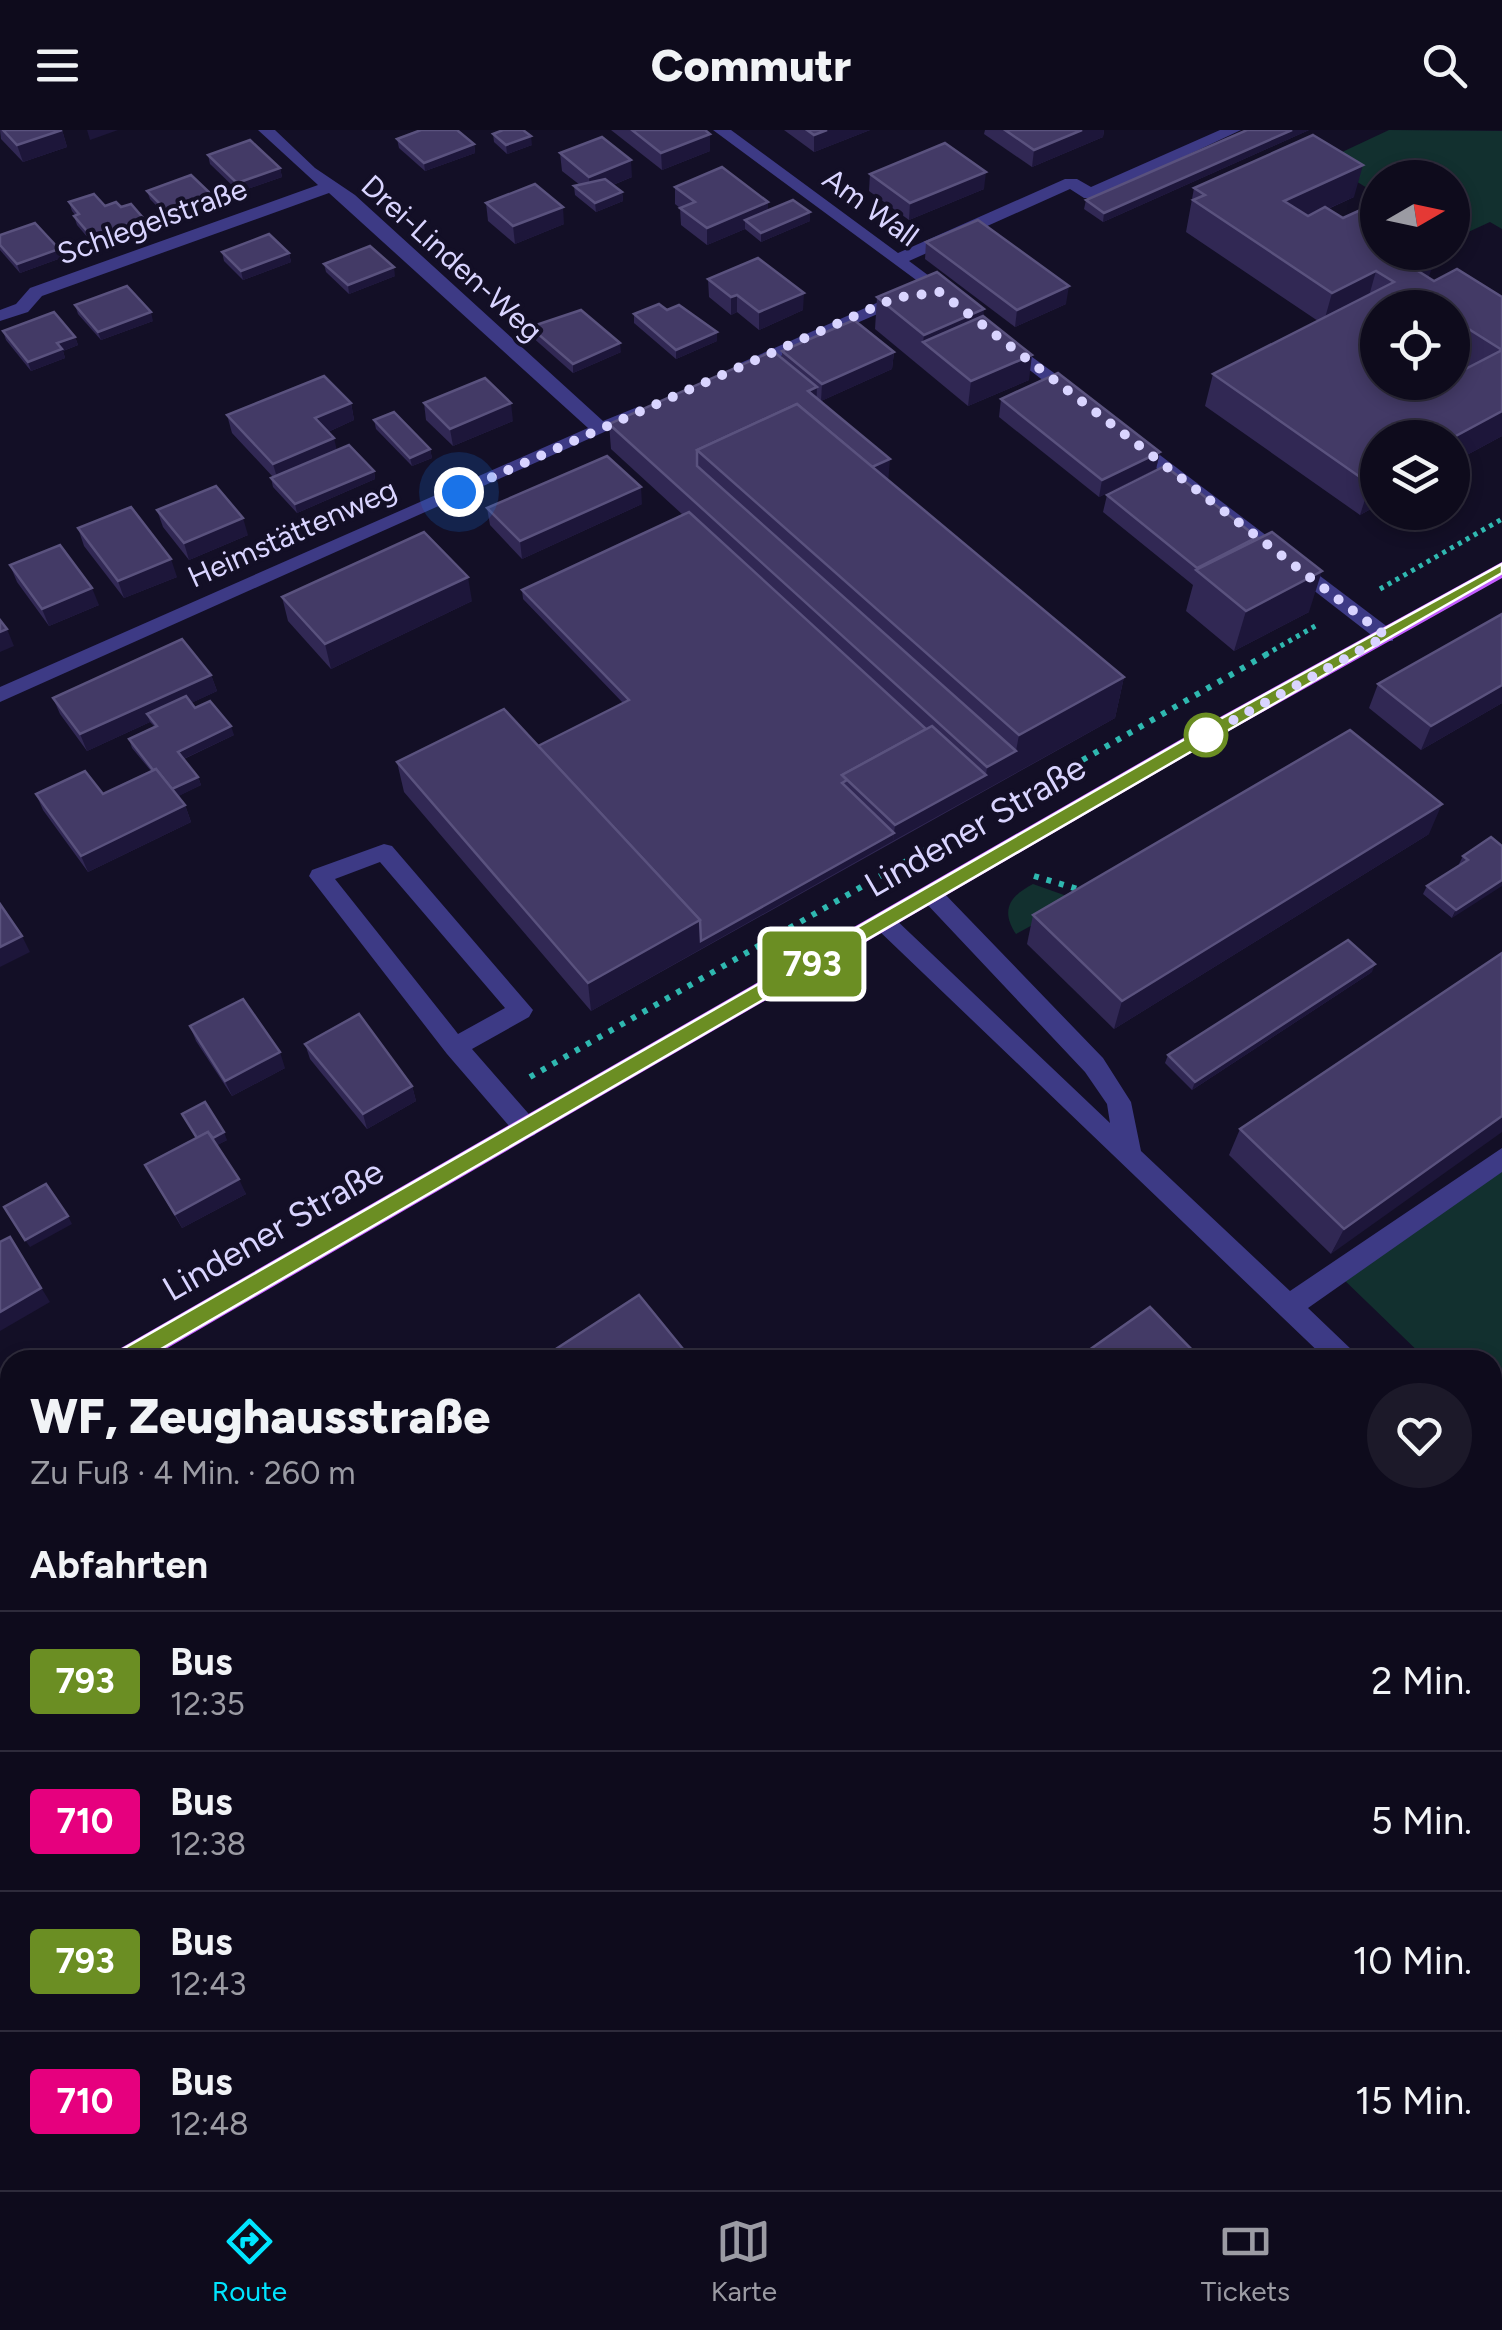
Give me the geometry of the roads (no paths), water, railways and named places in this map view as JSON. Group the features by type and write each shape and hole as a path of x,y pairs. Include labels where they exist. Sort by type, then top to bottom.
{"main road":[{"name":"Lindener Straße","path":"140,1350 1502,569"}],"street":[{"name":"Drei-Linden-Weg","path":"266,130 349,200 600,430"},
{"name":"Am Wall","path":"721,130 948,298 895,298 722,375"},
{"path":"897,260 1071,182 1090,194 1233,130"},
{"name":"Schlegelstraße","path":"0,316 22,308 36,292 329,187"},
{"path":"988,329 1386,636"},
{"name":"Heimstättenweg","path":"0,694 652,406"},
{"path":"456,1046 521,1010 384,852 320,876 447,1038 526,1128"},
{"path":"932,895 1094,1065 1119,1102 1129,1156"},
{"path":"884,922 1334,1350"},
{"path":"1289,1307 1502,1158"}]}
